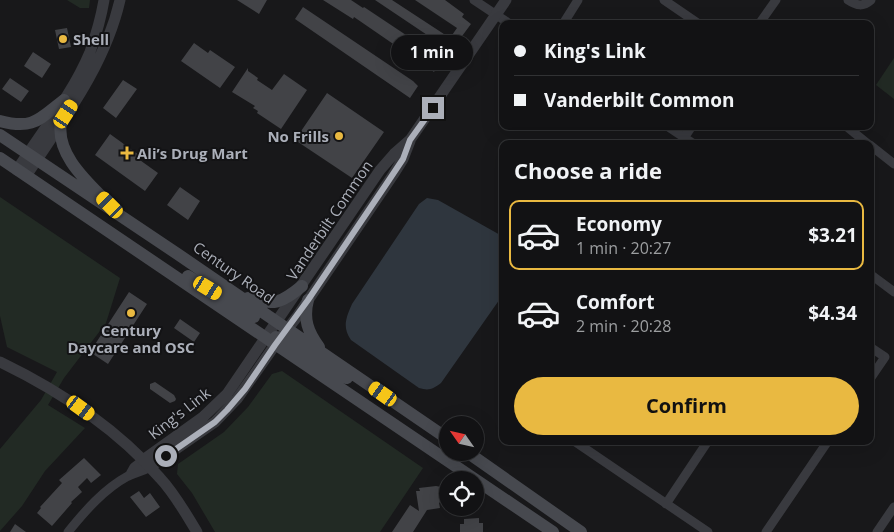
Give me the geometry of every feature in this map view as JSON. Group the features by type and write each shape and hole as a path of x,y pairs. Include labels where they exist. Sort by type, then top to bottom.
{"main road":[{"path":"0,121 23,125 32,123 42,119 64,100"},
{"path":"61,122 60,138 74,165 87,182 122,216"},
{"name":"Century Road","path":"0,134 237,294 276,333 325,355 439,433"},
{"name":"Century Road","path":"0,158 124,242 276,333 553,532"},
{"path":"237,294 264,303 282,301 302,286"},
{"path":"308,300 305,312 308,330 325,355"},
{"path":"276,333 354,382 370,384"},
{"path":"480,461 581,532"}],"street":[{"path":"21,173 90,52 104,0"},
{"path":"32,156 61,122 99,62 115,20 120,0"},
{"path":"474,0 504,20"},
{"name":"Vanderbilt Common","path":"276,333 302,286 380,170 410,140 506,0"},
{"path":"566,20 578,0"},
{"path":"664,0 693,20"},
{"path":"762,20 776,0"},
{"path":"848,0 858,5 864,5 872,0"},
{"path":"672,130 682,140"},
{"path":"851,130 864,140"},
{"name":"Vanderbilt Common","path":"276,333 308,300 403,159 410,140"},
{"path":"874,148 894,164"},
{"path":"874,277 894,292"},
{"name":"King's Link","path":"146,464 215,407 276,333"},
{"path":"874,350 885,357 874,373"},
{"path":"0,362 50,388 81,408 114,434 162,479 197,532"},
{"path":"580,445 708,532"},
{"path":"666,504 705,445"},
{"path":"766,532 825,445"},
{"path":"68,532 110,488 146,464"},
{"path":"877,532 894,507"}],"shaded area":[{"path":"67,0 90,0 89,8 80,8"},
{"path":"894,58 894,99 876,85"},
{"path":"0,197 120,278 106,323 64,378 48,405 85,428 45,471 22,506 0,531 0,449 41,400 57,372 7,347 0,316"},
{"path":"427,198 438,200 499,234 499,300 441,383 428,389 419,388 351,340 346,327 352,304 419,204"},
{"path":"282,371 423,468 380,532 215,532 192,493 177,474 178,464 224,432 248,407 272,374"}],"building":[{"path":"237,0 267,0 259,14"},
{"path":"323,0 351,0 442,59 434,72 354,17 353,19"},
{"path":"375,0 392,0 450,38 457,28 415,0 445,0 464,14 462,17 471,24 451,51"},
{"path":"303,7 413,81 418,86 410,98 295,19"},
{"name":"Shell","path":"67,28 71,47 59,49 55,30"},
{"path":"194,43 208,53 210,50 235,67 220,88 181,61"},
{"path":"33,52 51,64 42,78 24,66"},
{"path":"248,68 248,71 258,78 257,80 272,90 284,74 307,90 281,129 257,113 258,111 253,108 255,106 232,92"},
{"path":"10,78 29,91 21,102 2,89"},
{"path":"123,80 137,89 116,118 103,108"},
{"name":"No Frills","path":"327,93 384,132 352,178 295,140"},
{"path":"110,134 139,155 137,158 158,173 145,191 95,155"},
{"path":"180,187 200,201 188,220 167,205"},
{"path":"129,292 147,304 108,364 90,352"},
{"path":"180,319 200,333 194,342 174,328"},
{"path":"155,382 174,395 175,401 170,403 150,389 150,384"},
{"path":"84,458 101,475 91,483 87,478 78,487 82,492 71,502 52,526 37,513 40,507 62,483 59,480"},
{"path":"439,487 439,508 427,510 413,532 392,532 410,505 419,511 416,491 420,491 419,488"},
{"path":"139,491 144,498 150,493 160,507 146,517 130,497"},
{"path":"479,518 479,523 483,523 483,532 460,532 460,524 464,524 464,519"},
{"path":"15,524 26,532 10,532"}],"place":[{"name":"Shell","path":"63,39"},
{"name":"No Frills","path":"339,136"},
{"name":"Ali’s Drug Mart","path":"127,153"},
{"name":"Century Daycare and OSC","path":"131,313"}],"route":[{"path":"166,456 215,422 245,389 385,186 403,159 410,140 433,108"}]}
